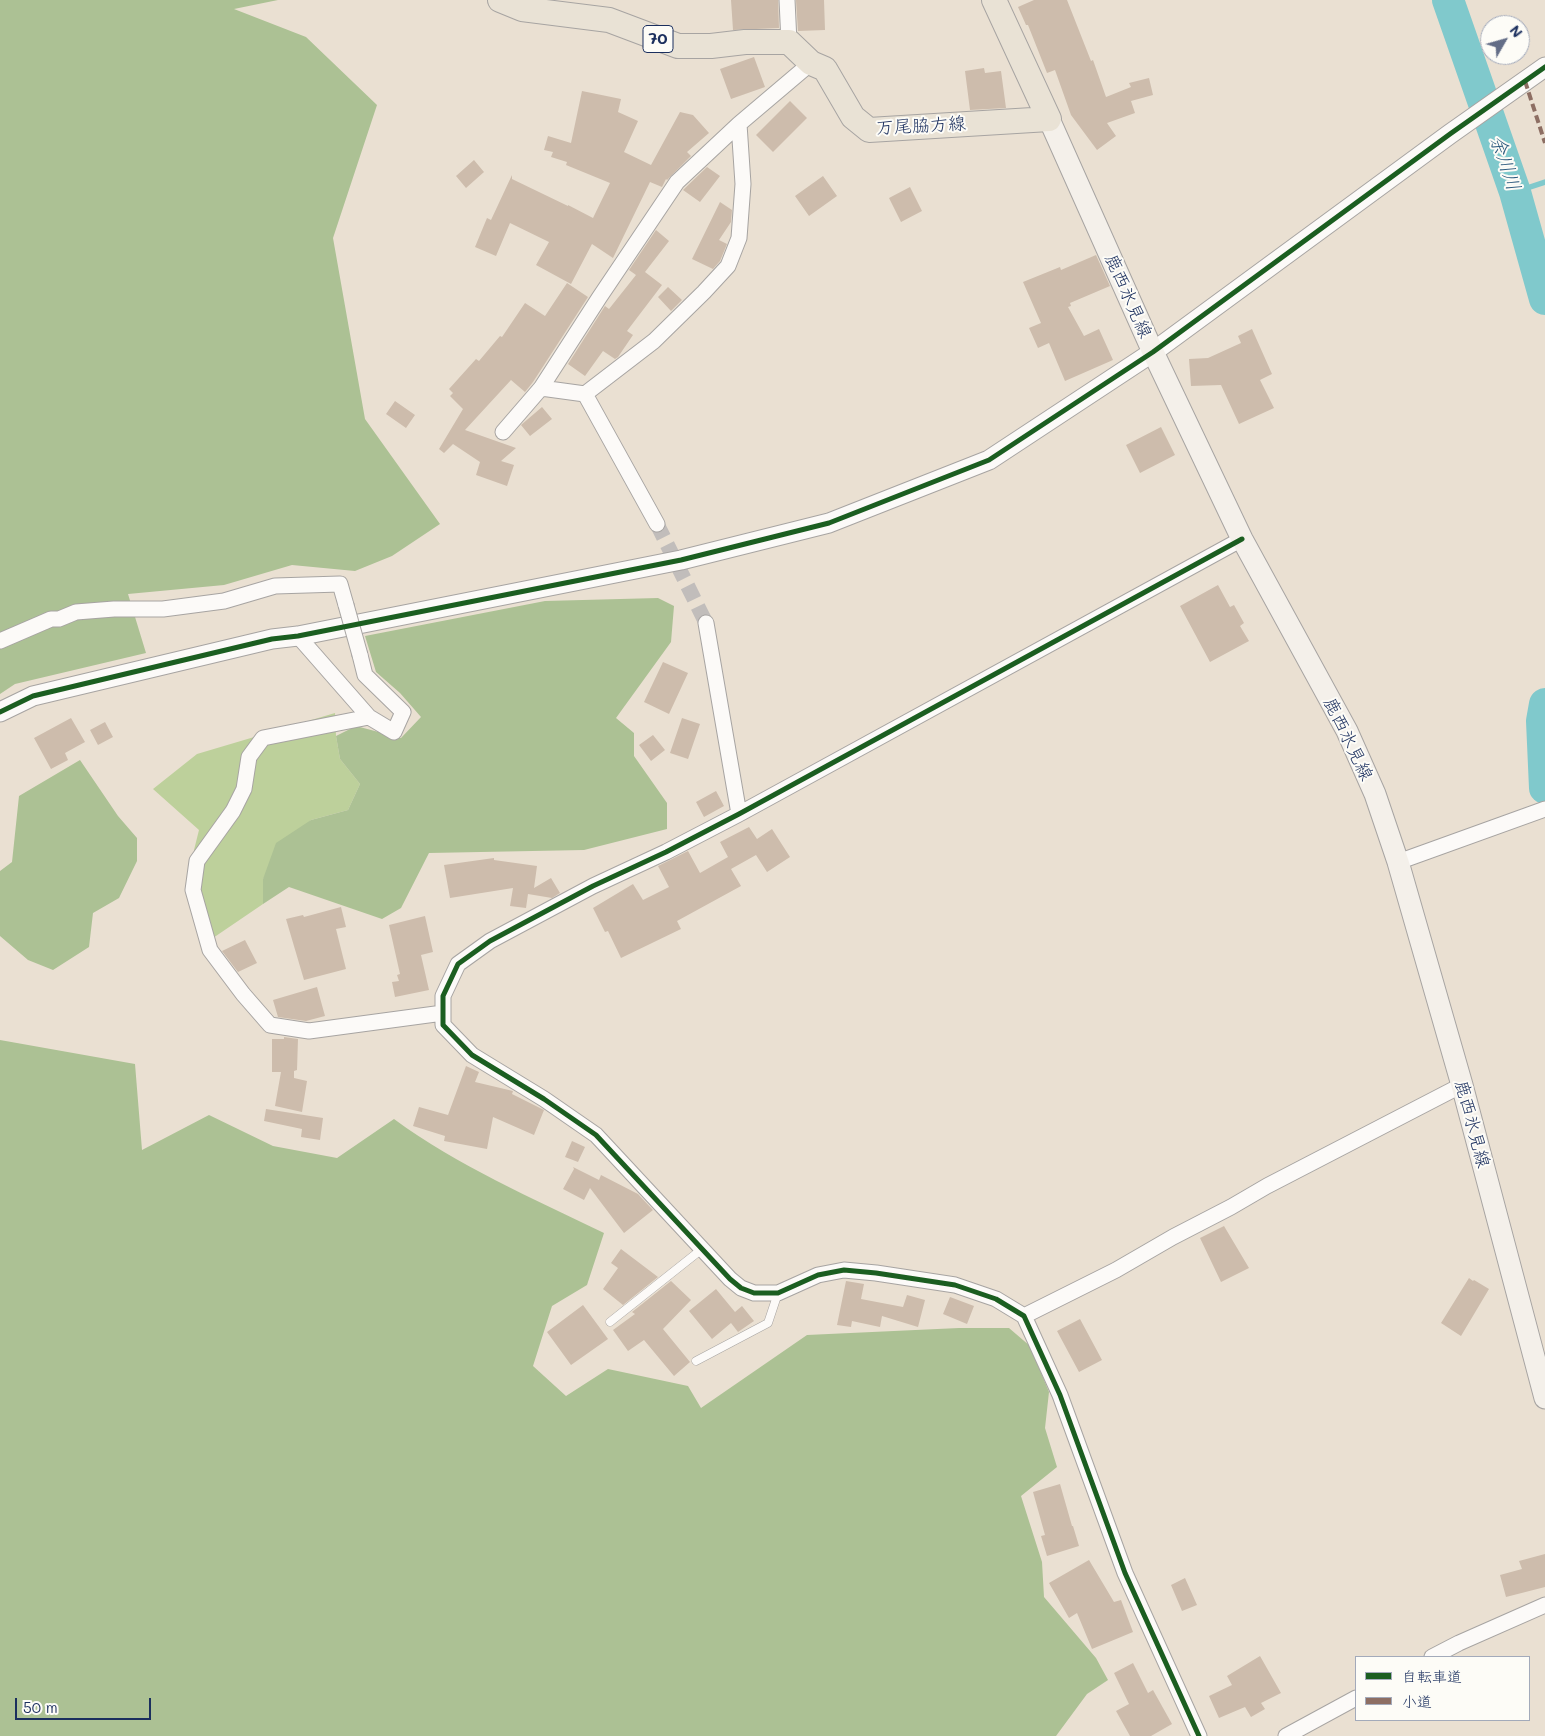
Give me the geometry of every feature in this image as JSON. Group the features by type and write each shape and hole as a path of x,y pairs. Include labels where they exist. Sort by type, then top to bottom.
{"main road":[{"name":"70","path":"500,0 522,9 609,20 678,46 711,46 745,42 789,42"},
{"path":"994,0 1049,119"},
{"name":"万尾脇方線","path":"789,42 811,62 825,69 853,117 869,130 1049,119"},
{"name":"鹿西氷見線","path":"1049,119 1153,352 1242,539 1348,731 1375,794 1398,862 1462,1085 1545,1398"}],"street":[{"path":"787,0 789,42"},
{"path":"503,432 541,388 598,298 677,182 739,124 811,62"},
{"path":"0,712 32,696 272,639 298,636 681,560 829,523 990,460 1153,352 1450,134 1545,67"},
{"path":"541,388 585,394 654,341 728,266 739,238 744,184 739,124"},
{"path":"585,394 657,524"},
{"path":"1199,1736 1125,1573 1060,1395 1024,1316 996,1299 955,1285 868,1272 844,1270 818,1275 778,1293 754,1293 741,1288 730,1279 596,1135 544,1099 472,1055 443,1025 443,996 458,964 490,941 593,886 666,852 738,814 1242,539"},
{"path":"0,641 51,619 59,619 76,612 114,609 163,609 224,600 275,586 340,584 365,675 403,712 394,732 369,717 298,636"},
{"path":"706,624 738,814"},
{"path":"369,717 263,738 249,757 244,789 233,811 198,861 193,890 210,950 243,994 270,1025 309,1031 443,1013"},
{"path":"1398,862 1545,809"},
{"path":"1024,1316 1116,1270 1267,1186 1462,1085"},
{"path":"1434,1656 1545,1605"},
{"path":"1286,1736 1355,1699"}],"lane":[{"path":"610,1322 702,1249"},
{"path":"696,1361 768,1324 778,1293"}],"green space":[{"path":"0,0 278,0 234,9 306,37 377,105 333,238 365,419 440,524 392,556 355,571 292,565 224,585 128,594 146,653 15,684 0,694"},
{"path":"658,598 674,606 671,642 616,718 634,733 634,756 667,803 667,829 584,850 429,853 401,908 382,919 289,887 263,904 263,879 276,843 311,820 348,810 360,784 340,759 336,736 356,726 401,738 421,717 400,693 376,672 365,636 545,601"},
{"path":"335,713 340,759 360,784 348,810 311,820 263,879 263,904 213,938 199,894 194,850 199,830 153,789 197,754"},
{"path":"80,760 118,816 137,838 137,861 119,898 93,913 89,947 53,970 28,960 0,936 0,871 12,862 19,796"},
{"path":"0,1040 135,1064 142,1150 209,1115 273,1146 337,1158 394,1119 444,1152 523,1194 604,1233 587,1285 552,1306 533,1366 566,1396 608,1369 688,1386 701,1408 807,1335 959,1328 1009,1328 1030,1346 1049,1392 1045,1428 1057,1467 1021,1496 1042,1562 1044,1597 1096,1658 1108,1680 1087,1694 1056,1736 0,1736"}],"building":[{"path":"731,0 778,0 779,28 733,30"},
{"path":"796,0 824,0 825,30 798,31"},
{"path":"1034,0 1067,0 1091,61 1093,60 1106,97 1131,87 1129,83 1149,78 1153,95 1131,101 1135,113 1107,123 1116,136 1097,150 1071,115 1055,70 1047,73 1028,25 1026,25 1018,7"},
{"path":"754,57 765,87 731,99 720,69"},
{"path":"984,68 985,73 1001,71 1006,108 970,110 965,71"},
{"path":"582,91 621,99 618,112 638,121 624,152 651,165 680,112 693,115 709,133 687,152 691,156 666,179 662,187 650,182 613,258 592,244 571,284 536,265 549,242 510,223 496,256 475,247 487,218 491,220 512,175 512,179 593,218 610,183 566,165 567,162 551,157 553,152 544,150 548,136 571,143"},
{"path":"790,101 807,118 773,152 756,135"},
{"path":"474,160 484,172 466,188 456,176"},
{"path":"707,167 720,176 700,202 683,190"},
{"path":"823,176 837,196 809,216 795,196"},
{"path":"910,187 922,211 901,222 889,198"},
{"path":"720,202 732,210 731,222 719,240 727,244 720,261 713,269 692,259"},
{"path":"656,230 669,241 645,272 662,285 627,331 633,335 618,357 615,359 603,351 585,376 568,364 605,306 609,309 636,275 629,270"},
{"path":"1096,255 1110,286 1070,303 1071,306 1068,307 1084,336 1099,329 1113,360 1065,381 1049,343 1038,348 1029,328 1041,323 1023,282 1060,267 1061,270"},
{"path":"567,283 588,297 533,382 525,392 511,380 465,430 516,448 501,461 514,465 507,486 476,475 480,462 453,444 444,453 439,449 463,409 450,396 453,393 449,389 476,359 479,361 500,336 502,337 525,303 545,316"},
{"path":"668,287 682,300 671,311 658,297"},
{"path":"1252,329 1272,374 1260,380 1274,408 1239,424 1221,385 1191,386 1189,359 1208,358 1241,343 1238,336"},
{"path":"395,401 415,415 406,428 386,414"},
{"path":"542,407 552,419 530,436 521,425"},
{"path":"1161,427 1175,455 1140,473 1126,445"},
{"path":"1218,585 1230,607 1234,605 1244,623 1240,626 1249,641 1210,662 1180,606"},
{"path":"663,662 688,673 669,714 644,702"},
{"path":"71,718 85,742 65,753 68,760 51,769 34,738"},
{"path":"682,718 700,724 688,759 670,753"},
{"path":"105,722 113,737 98,745 90,730"},
{"path":"653,735 665,750 651,761 639,745"},
{"path":"716,791 724,806 704,817 696,802"},
{"path":"749,827 757,839 772,829 790,857 767,872 756,855 731,869 741,886 677,921 681,929 621,958 608,931 605,932 593,908 633,884 643,900 669,887 658,866 688,851 700,873 728,857 720,842"},
{"path":"494,858 494,860 537,866 534,888 551,878 560,893 552,898 528,894 526,908 510,906 513,888 450,898 444,865"},
{"path":"341,907 346,927 336,929 346,969 304,980 286,919 303,915 304,917"},
{"path":"425,916 433,952 421,955 429,990 395,997 392,982 399,981 397,975 400,974 389,925"},
{"path":"245,940 257,963 238,972 222,951"},
{"path":"317,987 325,1016 306,1021 278,1017 273,1000"},
{"path":"284,1037 298,1039 297,1070 294,1071 294,1078 307,1081 302,1112 275,1106 281,1072 272,1072 272,1039 284,1039"},
{"path":"466,1066 479,1072 475,1082 513,1091 512,1094 544,1110 534,1135 493,1117 487,1149 444,1141 445,1136 413,1126 419,1107 448,1115"},
{"path":"266,1109 323,1118 320,1140 301,1137 302,1129 264,1121"},
{"path":"572,1141 585,1147 578,1162 565,1157"},
{"path":"573,1167 599,1180 601,1175 638,1194 653,1210 624,1233 590,1188 584,1200 563,1189 574,1169"},
{"path":"1224,1226 1249,1268 1221,1282 1200,1238"},
{"path":"621,1249 658,1277 623,1305 603,1289 618,1268 611,1263"},
{"path":"1469,1278 1489,1289 1461,1336 1441,1323"},
{"path":"671,1281 691,1300 663,1329 690,1362 674,1376 644,1340 628,1351 613,1330 635,1314 632,1312"},
{"path":"846,1281 864,1284 861,1299 903,1307 907,1295 925,1300 918,1327 882,1316 880,1327 852,1321 851,1327 837,1325"},
{"path":"716,1289 735,1312 742,1306 754,1321 738,1332 731,1323 712,1339 689,1311"},
{"path":"950,1297 974,1306 967,1324 943,1314"},
{"path":"583,1305 608,1339 571,1365 547,1332"},
{"path":"1080,1319 1102,1360 1079,1372 1057,1331"},
{"path":"1060,1484 1079,1546 1047,1556 1041,1536 1045,1535 1033,1492"},
{"path":"1545,1554 1545,1587 1506,1597 1500,1575 1522,1569 1519,1561"},
{"path":"1089,1560 1114,1602 1121,1600 1133,1632 1092,1649 1077,1613 1069,1618 1049,1583"},
{"path":"1185,1578 1197,1605 1182,1611 1171,1585"},
{"path":"1260,1656 1281,1693 1261,1703 1265,1709 1251,1717 1245,1707 1219,1718 1209,1696 1232,1685 1227,1676"},
{"path":"1133,1663 1148,1693 1153,1690 1172,1724 1151,1736 1130,1736 1116,1711 1129,1704 1114,1673"}],"waterway":[{"name":"余川川","path":"1448,0 1515,192 1545,299"},
{"path":"1515,192 1545,182"},
{"name":"余川川","path":"1545,704 1542,721 1545,788"}],"tunnel":[{"path":"657,524 706,623"}],"marked path":[{"path":"1525,81 1545,143"}],"cycle path":[{"path":"0,712 33,696 272,639 298,636 681,560 829,523 989,460 1153,352 1450,134 1545,67"},
{"path":"1199,1736 1125,1573 1060,1395 1024,1316 996,1299 955,1285 876,1273 844,1270 818,1275 778,1293 754,1293 741,1288 730,1279 596,1135 544,1099 472,1055 443,1025 443,996 458,964 490,941 593,886 666,852 739,814 1242,539"}]}
